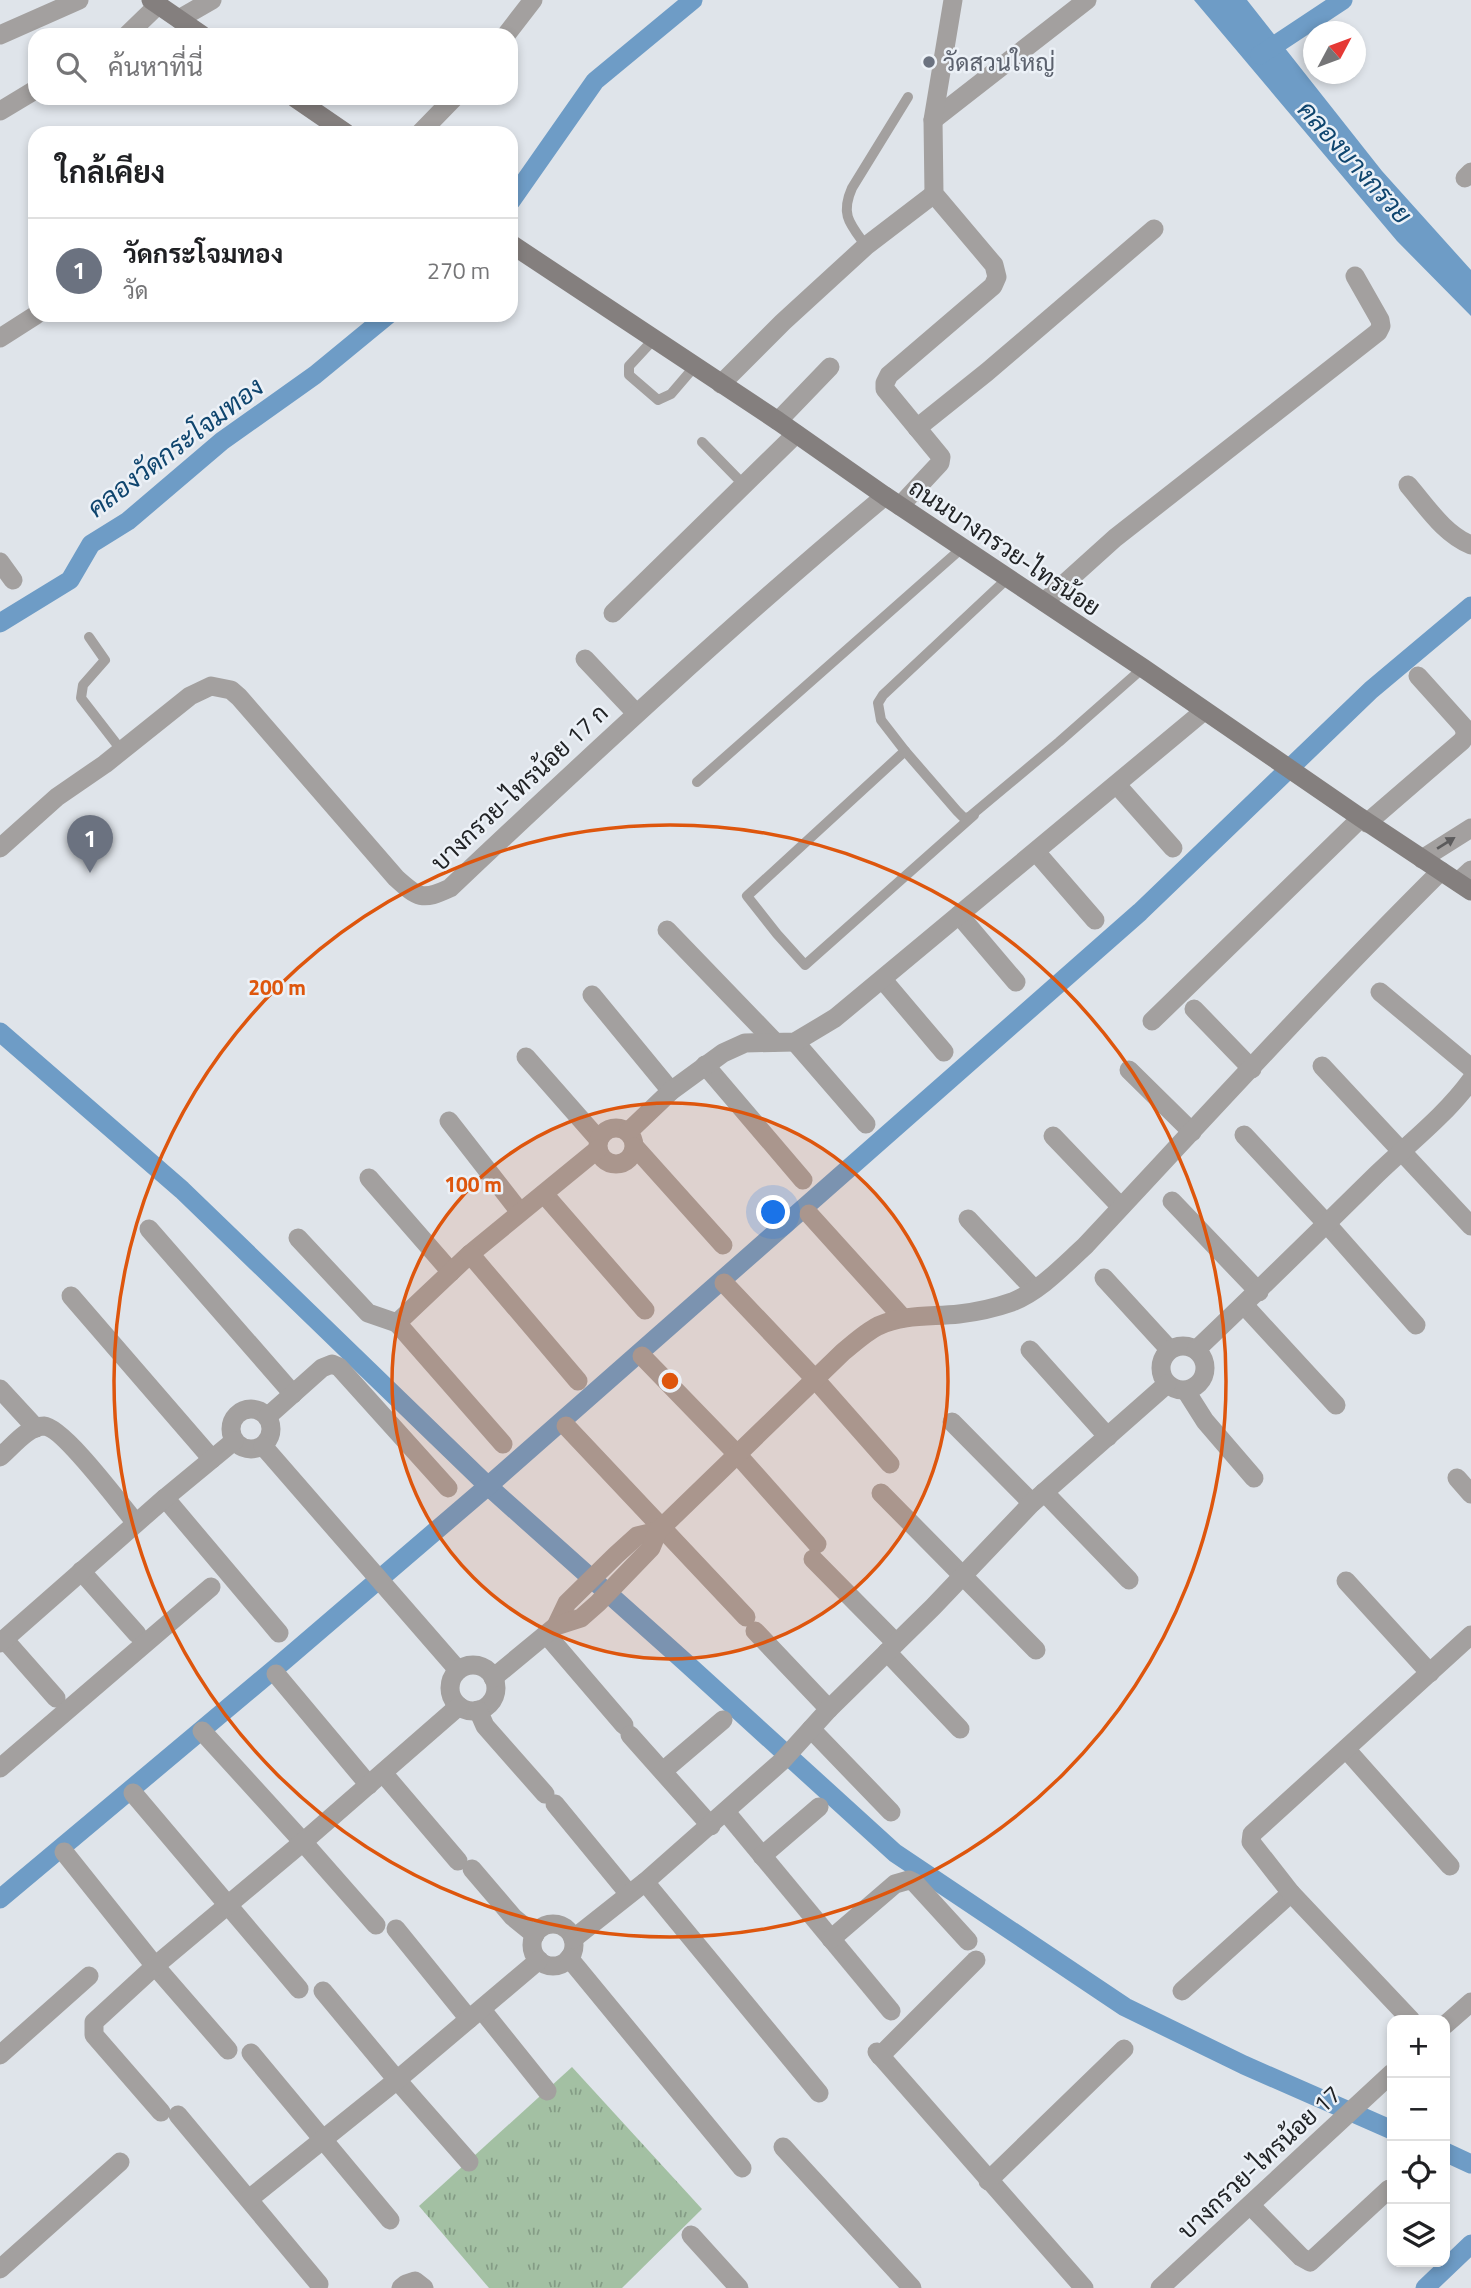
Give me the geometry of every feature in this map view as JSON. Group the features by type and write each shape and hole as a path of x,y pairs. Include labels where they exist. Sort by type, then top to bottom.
{"main road":[{"path":"154,2 192,28"},
{"path":"305,105 336,126"},
{"name":"ถนนบางกรวย-ไทรน้อย","path":"518,249 778,421 1422,859 1460,879"}],"street":[{"path":"0,35 79,0"},
{"path":"179,19 212,0"},
{"path":"511,28 533,0"},
{"path":"721,384 783,322 866,246 934,194 933,120 953,0"},
{"path":"933,120 1087,0"},
{"path":"133,28 154,2"},
{"path":"0,111 28,94"},
{"path":"427,126 447,105"},
{"name":"บางกรวย-ไทรน้อย 17 ก","path":"0,848 57,797 122,751 190,696 211,686 231,690 396,878 415,895 431,897 450,888 636,713 829,543 893,501 940,463 938,453 885,389 885,383 889,375 996,281 994,265 934,194"},
{"path":"917,428 987,372 1154,229"},
{"path":"1044,602 1115,538 1378,332 1380,320 1355,276"},
{"path":"0,338 28,320"},
{"path":"778,421 830,367"},
{"path":"613,613 796,434"},
{"path":"1408,485 1446,530 1471,545"},
{"path":"0,562 13,580"},
{"path":"585,659 636,713"},
{"path":"1152,1021 1364,820 1462,741 1465,734 1463,726 1418,676"},
{"path":"526,1057 598,1145 602,1157 608,1163 617,1165 626,1162 632,1156 631,1140 671,1091 705,1065 745,1043 795,1042 835,1017 883,980 1204,711"},
{"path":"1117,785 1173,848"},
{"path":"1422,859 1471,828"},
{"path":"1037,852 1095,920"},
{"path":"493,1678 551,1630 581,1618 598,1603 651,1549 660,1529 843,1352 877,1326 903,1318 984,1310 1013,1302 1034,1289 1085,1246 1347,964 1460,879"},
{"path":"959,915 1016,982"},
{"path":"667,930 775,1042"},
{"path":"883,980 944,1052"},
{"path":"1380,992 1471,1068"},
{"path":"592,995 671,1091"},
{"path":"1194,1009 1252,1069"},
{"path":"795,1042 866,1124"},
{"path":"705,1065 803,1180"},
{"path":"1322,1066 1471,1226"},
{"path":"1129,1070 1192,1132"},
{"path":"1196,1350 1401,1150 1464,1096 1471,1080"},
{"path":"449,1121 520,1212"},
{"path":"397,1323 470,1254 544,1194 598,1145 603,1133 611,1128 620,1128 723,1245"},
{"path":"1053,1136 1121,1207"},
{"path":"1244,1136 1416,1325"},
{"path":"369,1178 452,1272"},
{"path":"544,1194 645,1310"},
{"path":"1172,1201 1336,1405"},
{"path":"809,1214 903,1318"},
{"path":"968,1219 1034,1289"},
{"path":"149,1229 293,1394"},
{"path":"298,1238 368,1313 397,1323 503,1444"},
{"path":"470,1254 578,1381"},
{"path":"1104,1278 1169,1349"},
{"path":"724,1283 815,1379 890,1464"},
{"path":"71,1296 212,1459"},
{"path":"1188,1346 1203,1358 1206,1368 1203,1378 1196,1386 1186,1391 1176,1390 1161,1376 1160,1366 1169,1349 1188,1346"},
{"path":"1030,1350 1108,1437"},
{"path":"642,1356 737,1454 960,1729"},
{"path":"267,1417 328,1364 339,1367 448,1488"},
{"path":"742,2168 571,1949 570,1933 559,1925 545,1926 535,1935 533,1951 539,1960 551,1965 564,1962 571,1949 789,1754 829,1709 1038,1498 1167,1384"},
{"path":"0,1389 36,1428"},
{"path":"1186,1391 1205,1421 1254,1478"},
{"path":"254,1409 267,1417 271,1433 262,1446 247,1449 234,1441 230,1426 239,1412 254,1409"},
{"path":"952,1422 1129,1580"},
{"path":"566,1426 829,1709"},
{"path":"0,1457 36,1428 48,1427 65,1438 136,1523"},
{"path":"56,1698 2,1641 234,1441"},
{"path":"262,1446 458,1670"},
{"path":"1457,1478 1471,1494"},
{"path":"881,1493 1036,1650"},
{"path":"165,1498 279,1633"},
{"path":"551,1630 567,1603 616,1555 637,1536 660,1529"},
{"path":"81,1571 137,1634"},
{"path":"1346,1581 1430,1673"},
{"path":"0,1768 211,1587"},
{"path":"551,1630 627,1730 711,1826"},
{"path":"1406,2015 1291,1893 1256,1851 1251,1842 1252,1834 1471,1635"},
{"path":"319,2284 249,2199 93,2031 94,2022 155,1966 376,1779 468,1708 485,1708 495,1691 493,1678 489,1672 477,1665 464,1667 453,1675 450,1688 454,1701 468,1708 550,1799 637,1888 819,2093"},
{"path":"276,1674 376,1779 465,1865 513,1917 535,1935"},
{"path":"663,1770 723,1720"},
{"path":"811,1729 891,1812"},
{"path":"202,1731 376,1925"},
{"path":"1346,1749 1450,1866"},
{"path":"133,1793 299,1989"},
{"path":"762,1856 819,1807"},
{"path":"726,1812 891,2011"},
{"path":"64,1853 155,1966 228,2050"},
{"path":"831,1939 895,1884 909,1880 915,1883 968,1941"},
{"path":"1182,1991 1291,1893"},
{"path":"396,1929 547,2091"},
{"path":"249,2199 397,2080 539,1960"},
{"path":"976,1960 878,2054 1084,2288"},
{"path":"0,2054 89,1976"},
{"path":"323,1991 469,2162"},
{"path":"1450,2021 1471,2002"},
{"path":"988,2181 1124,2049"},
{"path":"251,2053 390,2220"},
{"name":"บางกรวย-ไทรน้อย 17","path":"1160,2288 1387,2078"},
{"path":"783,2147 912,2288"},
{"path":"0,2269 120,2162"},
{"path":"1250,2205 1301,2258 1310,2262 1387,2191"},
{"path":"691,2235 739,2288"},
{"path":"401,2288 415,2281 424,2288"}],"lane":[{"path":"866,246 850,223 845,212 845,202 908,97"},
{"path":"654,339 629,366 629,375 658,400 671,394 695,366"},
{"path":"702,442 743,484"},
{"path":"697,782 962,548"},
{"path":"974,815 963,817 905,751 881,720 878,703 883,695 1008,578"},
{"path":"89,637 105,660 83,685 81,698 122,751"},
{"path":"905,751 747,896 805,965 1143,668"}],"green space":[{"path":"572,2067 702,2209 622,2288 489,2288 419,2206"}],"water":[{"name":"คลองบางกรวย","path":"1194,0 1247,0 1303,71 1303,84 1313,84 1382,171 1471,270 1471,316 1397,241"}],"waterway":[{"name":"คลองวัดกระโจมทอง","path":"518,191 595,81 693,0"},
{"path":"1260,55 1343,0"},
{"name":"คลองวัดกระโจมทอง","path":"0,623 70,580 91,544 128,521 222,441 315,375 379,322"},
{"path":"0,1899 488,1486 1140,912 1371,690 1471,606"},
{"path":"0,1032 182,1190 488,1486 895,1853 1125,2007 1244,2065 1387,2128"},
{"path":"1450,2154 1471,2164"},
{"path":"1425,2288 1471,2244"}],"place":[{"name":"วัดสวนใหญ่","path":"929,62"},
{"name":"วัดกระโจมทอง","path":"90,873"}]}
